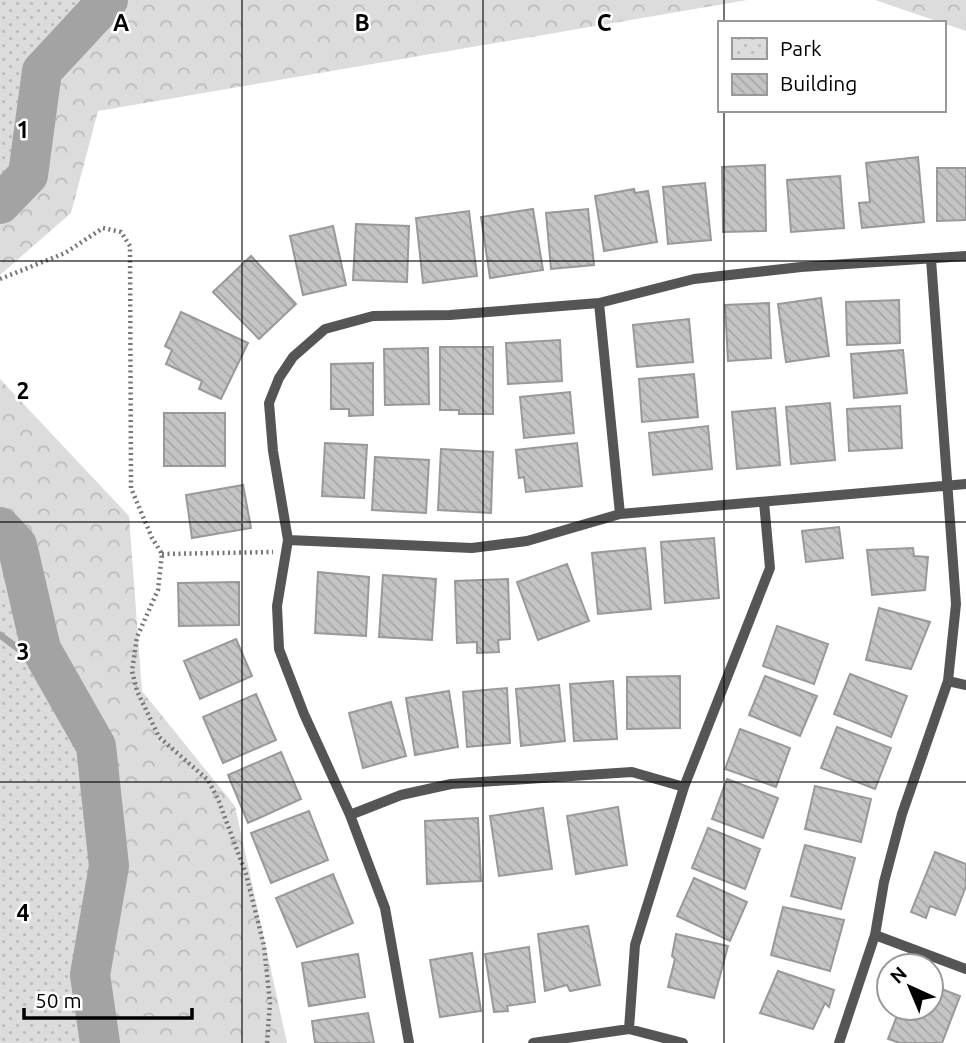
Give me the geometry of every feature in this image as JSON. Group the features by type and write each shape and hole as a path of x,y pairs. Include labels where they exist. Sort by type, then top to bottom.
{"lane":[{"path":"409,1043 385,908 350,815 304,714 279,649 277,606 288,540 273,451 269,403 279,378 307,342 325,329 373,316 473,313 599,303 694,279 801,267 966,256"},
{"path":"839,1043 875,935 884,883 902,814 924,742 948,681 956,604 930,259"},
{"path":"599,303 620,514"},
{"path":"288,540 471,548 527,541 620,514 966,484"},
{"path":"629,1030 635,945 684,787 770,568 764,502"},
{"path":"948,681 966,685"},
{"path":"350,815 401,795 451,784 632,772 684,787"},
{"path":"875,935 966,969"},
{"path":"533,1043 629,1030 683,1043"}],"path":[{"path":"0,279 18,269 65,253 103,228 114,229 127,238 130,246 131,488 152,538 162,554 158,590 135,646 134,681 159,737 208,780 218,799 246,874 264,946 270,1003 267,1043"},
{"path":"162,554 285,552"}],"green space":[{"path":"0,0 747,0 98,111 71,213 0,275"},
{"path":"0,0 96,0 32,69 16,168 0,178"},
{"path":"875,0 966,0 966,31 945,24 945,21 937,21"},
{"path":"0,379 129,516 142,691 235,806 287,1043 0,1043"},
{"path":"0,578 31,652 67,704 94,874 75,960 85,1043 0,1043"}],"building":[{"path":"918,157 924,222 862,228 859,203 870,202 866,163"},
{"path":"765,165 766,231 723,232 722,167"},
{"path":"937,168 966,168 966,220 937,221"},
{"path":"840,176 844,228 791,232 787,180"},
{"path":"705,183 711,240 668,244 663,187"},
{"path":"634,189 635,193 648,191 657,242 604,251 595,196"},
{"path":"533,209 543,270 490,278 481,217"},
{"path":"588,209 594,265 551,269 546,213"},
{"path":"469,211 477,276 423,283 416,218"},
{"path":"356,224 409,226 407,282 353,280"},
{"path":"333,226 346,285 303,295 290,236"},
{"path":"251,256 296,304 259,339 213,292"},
{"path":"821,298 829,356 786,362 778,304"},
{"path":"899,300 900,343 847,345 846,302"},
{"path":"769,303 771,358 728,361 725,305"},
{"path":"181,312 248,343 221,399 199,389 202,381 166,364 172,350 165,346"},
{"path":"689,319 693,362 637,367 633,325"},
{"path":"560,340 562,381 508,384 506,343"},
{"path":"440,347 493,347 493,414 459,414 459,410 440,410"},
{"path":"428,348 429,404 385,405 384,349"},
{"path":"903,350 907,393 854,398 851,354"},
{"path":"373,363 373,415 349,416 349,409 331,409 331,364"},
{"path":"694,374 698,417 642,422 639,379"},
{"path":"570,392 574,433 524,438 520,397"},
{"path":"830,403 835,460 791,464 786,407"},
{"path":"900,406 902,448 849,451 847,409"},
{"path":"775,408 780,465 737,469 732,412"},
{"path":"164,413 225,413 225,466 164,466"},
{"path":"708,426 712,469 653,475 649,433"},
{"path":"325,443 367,445 364,498 322,496"},
{"path":"577,443 582,486 526,492 524,477 519,478 516,450"},
{"path":"441,449 493,452 491,513 438,510"},
{"path":"375,457 429,460 426,513 372,510"},
{"path":"243,485 251,528 192,538 186,495"},
{"path":"839,527 843,558 806,562 802,531"},
{"path":"714,538 719,598 665,603 661,542"},
{"path":"645,548 651,609 598,614 592,553"},
{"path":"913,548 914,556 928,557 925,590 872,595 867,550"},
{"path":"567,564 589,621 538,640 517,582"},
{"path":"318,572 369,577 366,636 315,633"},
{"path":"383,575 436,579 432,640 379,637"},
{"path":"508,579 510,639 498,640 499,652 477,653 477,642 457,643 455,581"},
{"path":"239,582 239,625 179,626 178,583"},
{"path":"879,608 930,622 911,669 866,660"},
{"path":"777,626 828,644 814,684 763,666"},
{"path":"236,639 252,676 200,699 184,661"},
{"path":"850,674 907,696 891,737 834,714"},
{"path":"680,676 680,728 627,729 627,677"},
{"path":"765,676 817,696 800,736 749,715"},
{"path":"613,681 617,739 574,741 570,684"},
{"path":"559,685 565,741 521,746 516,689"},
{"path":"507,688 510,743 467,747 463,692"},
{"path":"449,691 458,747 415,755 406,698"},
{"path":"256,694 276,740 223,763 203,717"},
{"path":"391,702 406,756 363,768 349,713"},
{"path":"837,727 891,748 875,789 821,768"},
{"path":"740,729 790,748 776,787 725,769"},
{"path":"281,752 301,799 248,823 228,775"},
{"path":"727,779 778,798 763,838 712,819"},
{"path":"815,786 871,799 861,842 805,829"},
{"path":"618,807 627,865 576,874 567,816"},
{"path":"543,808 552,869 499,876 490,816"},
{"path":"309,811 328,860 271,883 251,833"},
{"path":"478,818 481,881 427,884 425,821"},
{"path":"708,828 760,849 745,889 692,868"},
{"path":"805,845 855,858 841,909 791,896"},
{"path":"935,852 966,864 966,886 955,915 930,906 926,918 911,912"},
{"path":"333,874 353,923 297,947 276,898"},
{"path":"694,878 747,902 730,941 677,916"},
{"path":"783,907 844,920 830,971 771,955"},
{"path":"588,926 600,985 570,991 567,985 545,991 538,934"},
{"path":"676,934 728,946 714,998 668,987 675,959 672,956"},
{"path":"529,947 535,1002 507,1006 508,1011 494,1012 485,954"},
{"path":"472,953 481,1011 440,1017 430,960"},
{"path":"358,954 365,997 309,1006 302,963"},
{"path":"778,971 834,990 829,1007 825,1003 813,1029 760,1013"},
{"path":"945,990 960,996 942,1043 900,1043 888,1039 895,1022 945,1022"},
{"path":"368,1013 374,1043 315,1043 312,1021"}],"waterway":[{"path":"0,204 28,175 42,71 108,0"},
{"path":"0,527 17,545 41,649 96,746 109,866 90,975 100,1043"},
{"path":"0,635 44,668 52,667"},
{"path":"92,1043 99,1033"}]}
